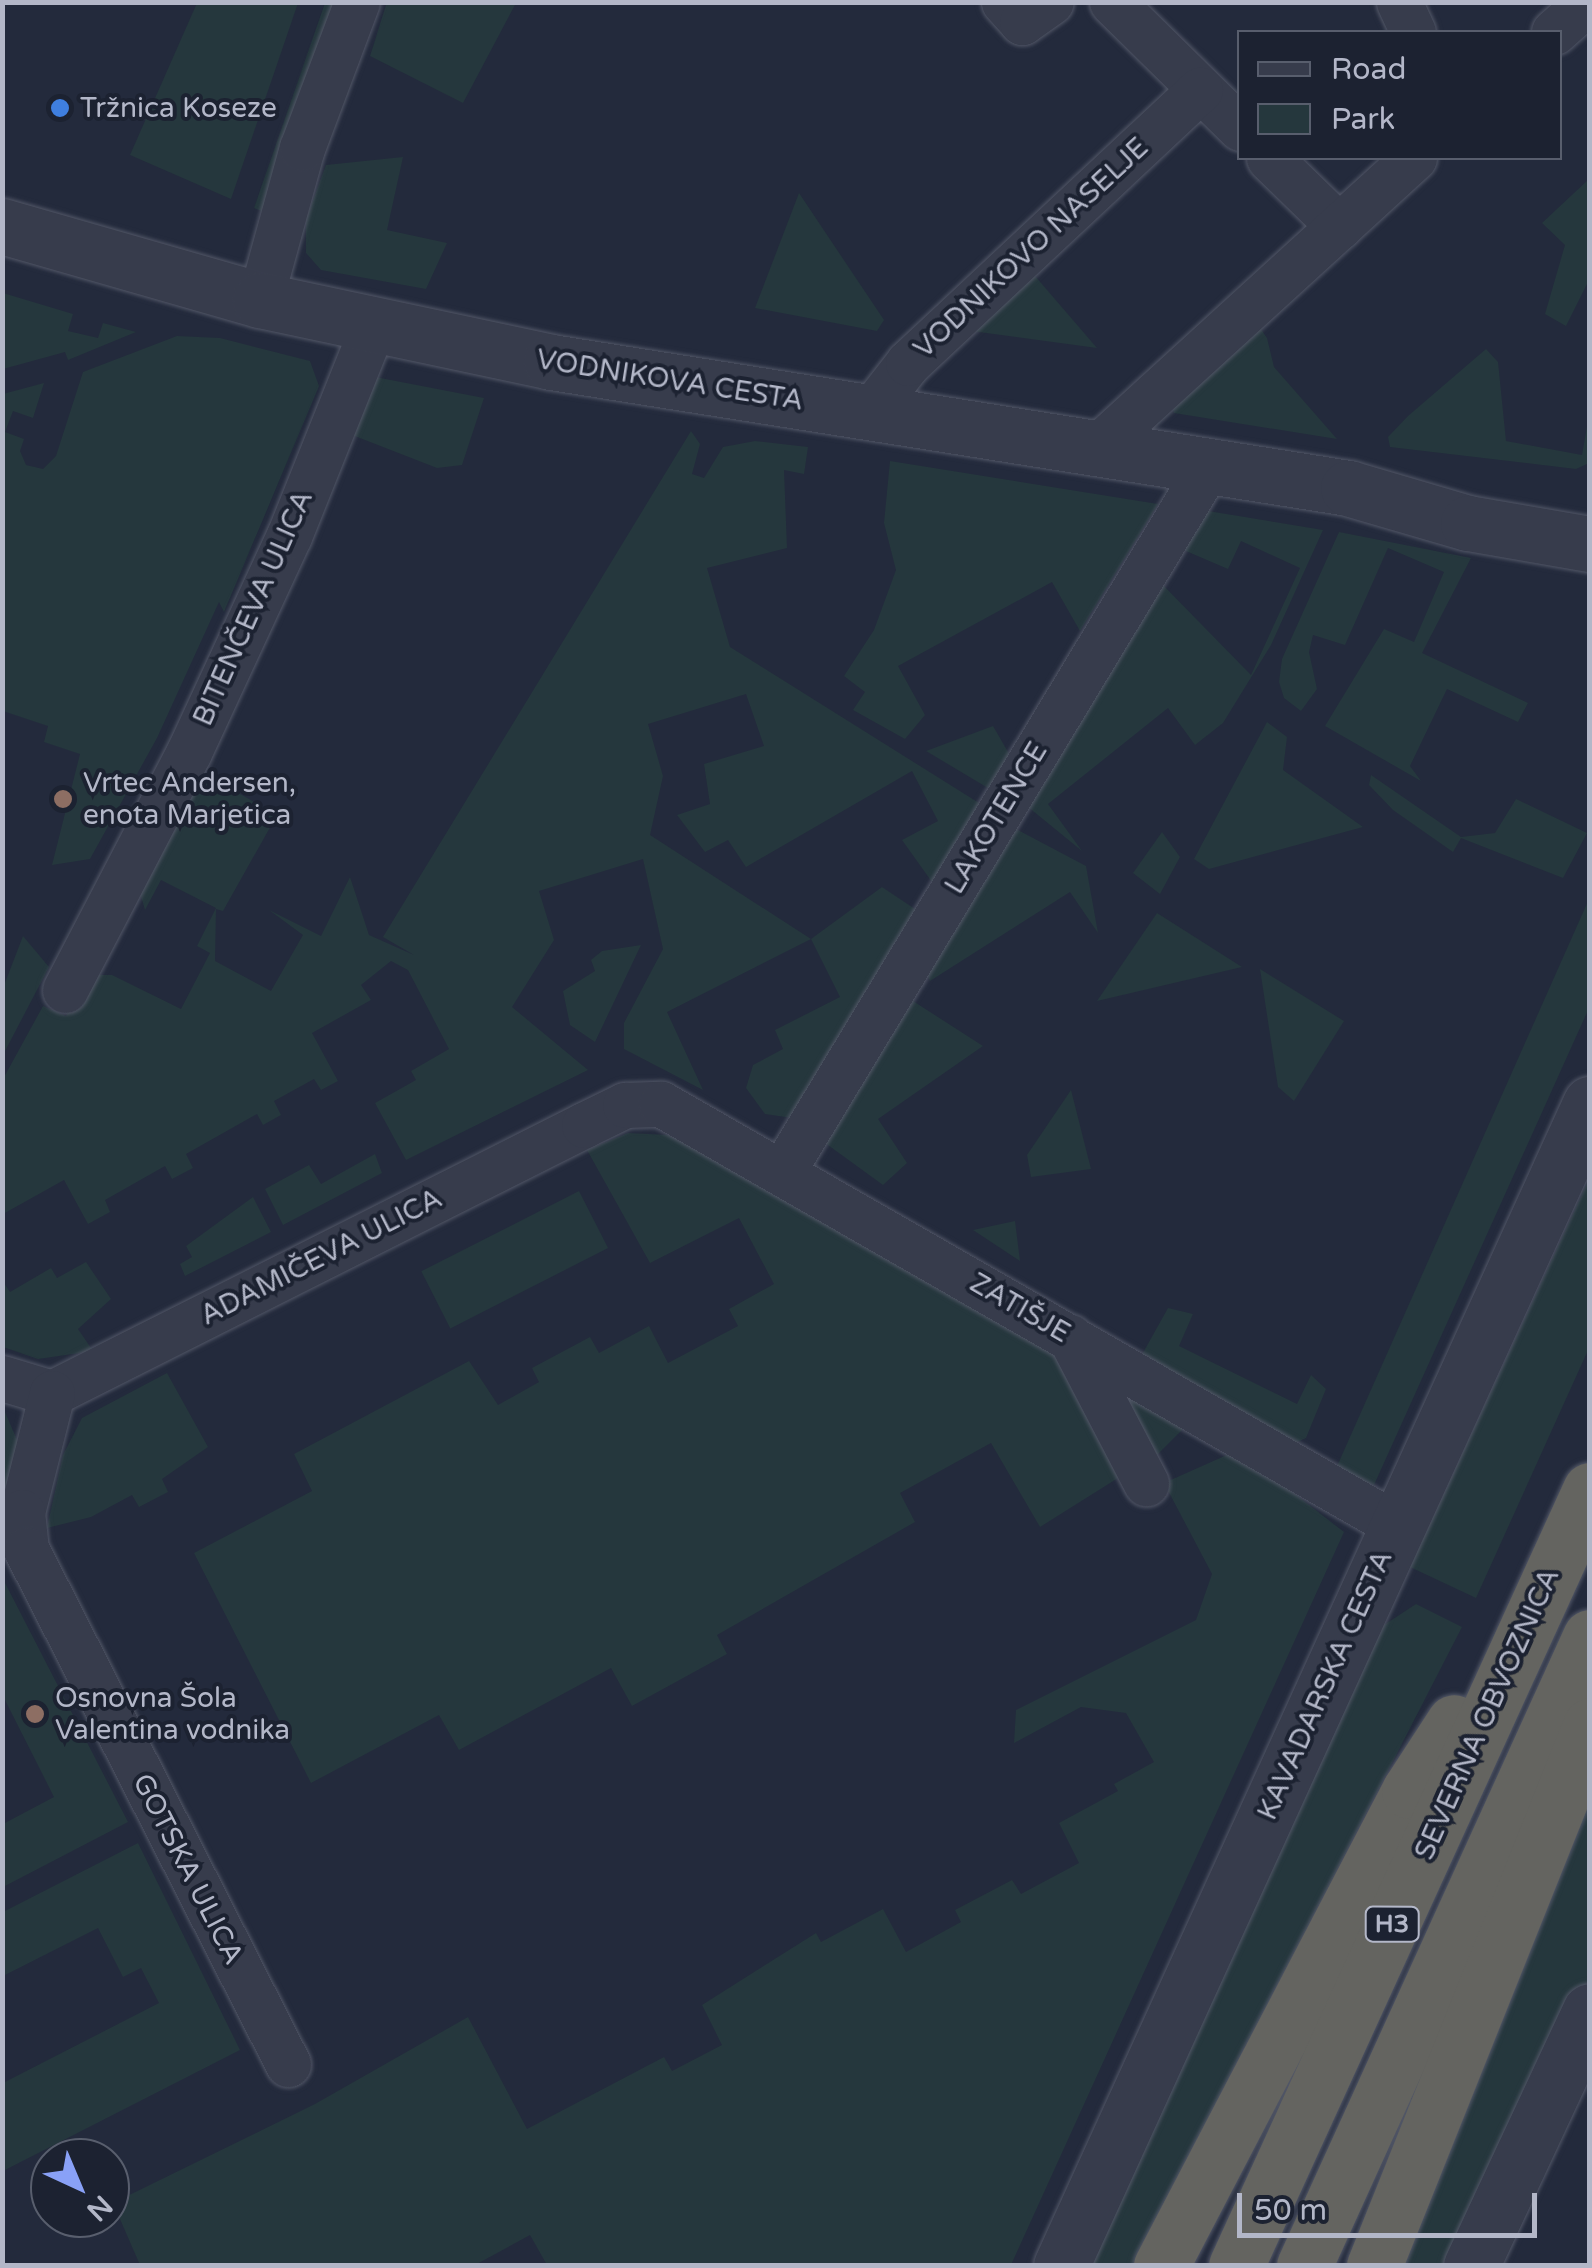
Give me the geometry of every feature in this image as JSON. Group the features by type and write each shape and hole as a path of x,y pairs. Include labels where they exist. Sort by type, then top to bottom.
{"highway":[{"name":"SEVERNA OBVOZNICA","path":"1236,2266 1590,1490"},
{"path":"1161,2266 1408,1791 1547,1582"},
{"name":"H3","path":"1304,2266 1590,1637"},
{"path":"1374,2266 1590,1726"}],"street":[{"path":"260,300 302,148 357,2"},
{"path":"1004,2 1022,22 1052,2"},
{"path":"1112,2 1237,125"},
{"path":"1399,2 1412,30"},
{"path":"1556,30 1588,2"},
{"name":"VODNIKOVO NASELJE","path":"869,413 908,363 1200,90"},
{"path":"1271,160 1339,226"},
{"path":"1094,449 1412,160"},
{"name":"VODNIKOVA CESTA","path":"2,226 260,300 373,326 869,413 1348,488 1468,523 1590,544"},
{"name":"BITENČEVA ULICA","path":"65,990 206,716 288,536 373,326"},
{"name":"LAKOTENCE","path":"784,1169 1208,467"},
{"name":"VODNIKOVA CESTA","path":"1348,488 1466,489 1590,504"},
{"name":"ZATIŠJE","path":"638,1102 683,1112 1398,1526"},
{"name":"ADAMIČEVA ULICA","path":"52,1393 638,1102"},
{"name":"KAVADARSKA CESTA","path":"1061,2266 1590,1104"},
{"path":"1070,1337 1146,1484"},
{"path":"2,1378 52,1393"},
{"name":"GOTSKA ULICA","path":"52,1393 22,1512 26,1549 288,2064"},
{"path":"1472,2266 1590,2011"}],"green space":[{"path":"387,2 516,3 463,103 370,56"},
{"path":"197,3 298,3 231,199 130,155"},
{"path":"325,3 338,3 264,212 254,208"},
{"path":"403,157 387,230 447,243 426,289 321,270 306,253 306,219 326,165"},
{"path":"1589,179 1589,280 1566,326 1545,314 1565,245 1542,223"},
{"path":"799,193 884,320 877,331 755,308"},
{"path":"1029,269 1097,348 964,330"},
{"path":"3,293 73,314 68,331 98,338 103,323 136,332 68,360 65,352 3,369"},
{"path":"1251,315 1267,338 1274,367 1337,439 1174,413 1172,404"},
{"path":"177,336 220,338 310,361 319,386 224,612 219,602 157,738 90,859 52,865 80,754 44,742 48,726 3,711 3,394 44,383 33,418 13,411 5,432 24,439 20,451 26,465 43,469 56,456 83,372"},
{"path":"1486,349 1498,362 1506,441 1582,455 1589,415 1587,464 1576,469 1390,447 1388,437 1408,416"},
{"path":"370,376 484,398 462,465 437,468 347,433"},
{"path":"691,431 700,444 692,474 704,478 723,447 755,441 808,447 804,474 784,470 787,548 707,568 730,647 987,808 932,882 902,840 938,821 912,771 746,867 728,840 705,852 677,815 710,804 704,764 764,746 746,694 648,724 663,776 650,835 811,939 667,1012 703,1090 624,1049 624,1023 663,949 643,859 539,891 554,940 512,1007 588,1070 406,1160 375,1103 416,1080 411,1071 449,1049 408,970 391,961 361,985 371,1000 312,1033 338,1081 321,1090 314,1079 274,1101 281,1115 263,1125 257,1114 186,1154 193,1168 172,1179 165,1166 105,1200 110,1212 88,1224 64,1180 3,1214 3,1079 43,1006 66,1016 87,975 112,975 181,1009 210,953 197,946 216,908 161,880 145,910 137,882 198,770 277,815 223,911 216,909 215,961 271,991 303,935 269,910 321,936 350,877 369,935 414,955 383,937"},
{"path":"890,461 1158,504 1080,631 1052,582 898,666 925,715 905,739 853,710 865,692 844,676 874,630 896,570 884,523"},
{"path":"1202,510 1323,530 1271,645 1223,723 1195,745 1168,708 1048,804 1082,851 1022,802 1159,581 1251,675 1300,568 1241,541 1228,569 1179,548"},
{"path":"1339,532 1471,558 1422,653 1528,703 1518,722 1447,689 1410,766 1421,781 1325,726 1384,629 1414,642 1444,572 1388,548 1345,645 1313,635 1309,652 1317,689 1301,711 1284,698 1279,682 1282,659"},
{"path":"1267,722 1287,737 1283,770 1363,827 1209,869 1194,859"},
{"path":"993,726 1015,764 993,791 926,751"},
{"path":"1371,775 1461,837 1495,833 1516,799 1587,833 1563,878 1461,838 1453,852 1393,810 1369,785"},
{"path":"1014,828 1086,866 1098,933 1070,892 930,981 923,964"},
{"path":"1162,832 1180,857 1160,894 1133,873"},
{"path":"882,887 924,915 792,1118 765,1114 746,1088 753,1065 783,1049 775,1030 840,997 811,939"},
{"path":"1589,899 1589,1008 1374,1485 1334,1473"},
{"path":"1157,913 1242,967 1097,1001"},
{"path":"23,936 49,967 3,1055 3,988"},
{"path":"641,945 595,1042 570,1025 563,991 595,971 591,960 602,951"},
{"path":"1260,969 1344,1021 1294,1101 1278,1087"},
{"path":"913,1001 983,1046 878,1119 907,1163 883,1185 821,1140"},
{"path":"1071,1090 1091,1169 1031,1177 1027,1155"},
{"path":"628,1133 668,1135 713,1152 1056,1353 1126,1473 1040,1527 991,1443 900,1493 915,1522 717,1635 727,1654 632,1706 611,1668 459,1750 439,1715 311,1783 194,1553 312,1491 294,1454 469,1361 498,1405 539,1382 532,1368 590,1337 599,1353 649,1326 668,1363 738,1326 729,1309 774,1284 739,1218 650,1263 587,1150"},
{"path":"375,1154 382,1173 283,1225 265,1189 309,1165 321,1184"},
{"path":"1589,1179 1589,1348 1476,1598 1410,1567"},
{"path":"579,1191 608,1248 450,1328 421,1271"},
{"path":"253,1197 271,1232 185,1276 180,1264 192,1257 186,1246"},
{"path":"1015,1221 1020,1261 973,1230"},
{"path":"86,1262 111,1299 78,1329 93,1351 38,1359 3,1347 2,1280 10,1292 51,1268 57,1278"},
{"path":"1168,1308 1193,1314 1179,1346 1297,1404 1311,1375 1326,1389 1306,1438 1289,1446 1139,1360"},
{"path":"167,1373 208,1447 162,1479 168,1492 139,1507 132,1495 91,1517 47,1528 63,1455 82,1418"},
{"path":"1108,1379 1186,1426 1153,1459"},
{"path":"2,1405 20,1447 3,1542 2,1542"},
{"path":"1238,1450 1344,1532 1011,2265 547,2265 530,2235 475,2265 140,2265 128,2238 130,2195 315,2104 468,2017 527,2129 664,2057 672,2071 722,2045 702,2005 816,1933 821,1942 883,1909 906,1952 961,1922 955,1910 1012,1880 1021,1894 1079,1863 1059,1823 1118,1791 1114,1784 1154,1762 1126,1713 1081,1707 1014,1743 1016,1710 1196,1620 1212,1574 1164,1483"},
{"name":"Osnovna Šola Valentina vodnika","path":"2,1577 128,1822 3,1887 3,1824 54,1797 3,1696"},
{"path":"1416,1604 1462,1627 1134,2265 1087,2266 1381,1627"},
{"path":"1589,1784 1589,1978 1458,2265 1397,2266"},
{"path":"138,1843 240,2050 68,2138 30,2138 30,2157 3,2171 3,2083 159,2003 141,1968 123,1977 98,1928 3,1976 3,1912"}],"place":[{"name":"Tržnica Koseze","path":"60,108"},
{"name":"Vrtec Andersen, enota Marjetica","path":"63,799"},
{"name":"Osnovna Šola Valentina vodnika","path":"35,1714"}]}
